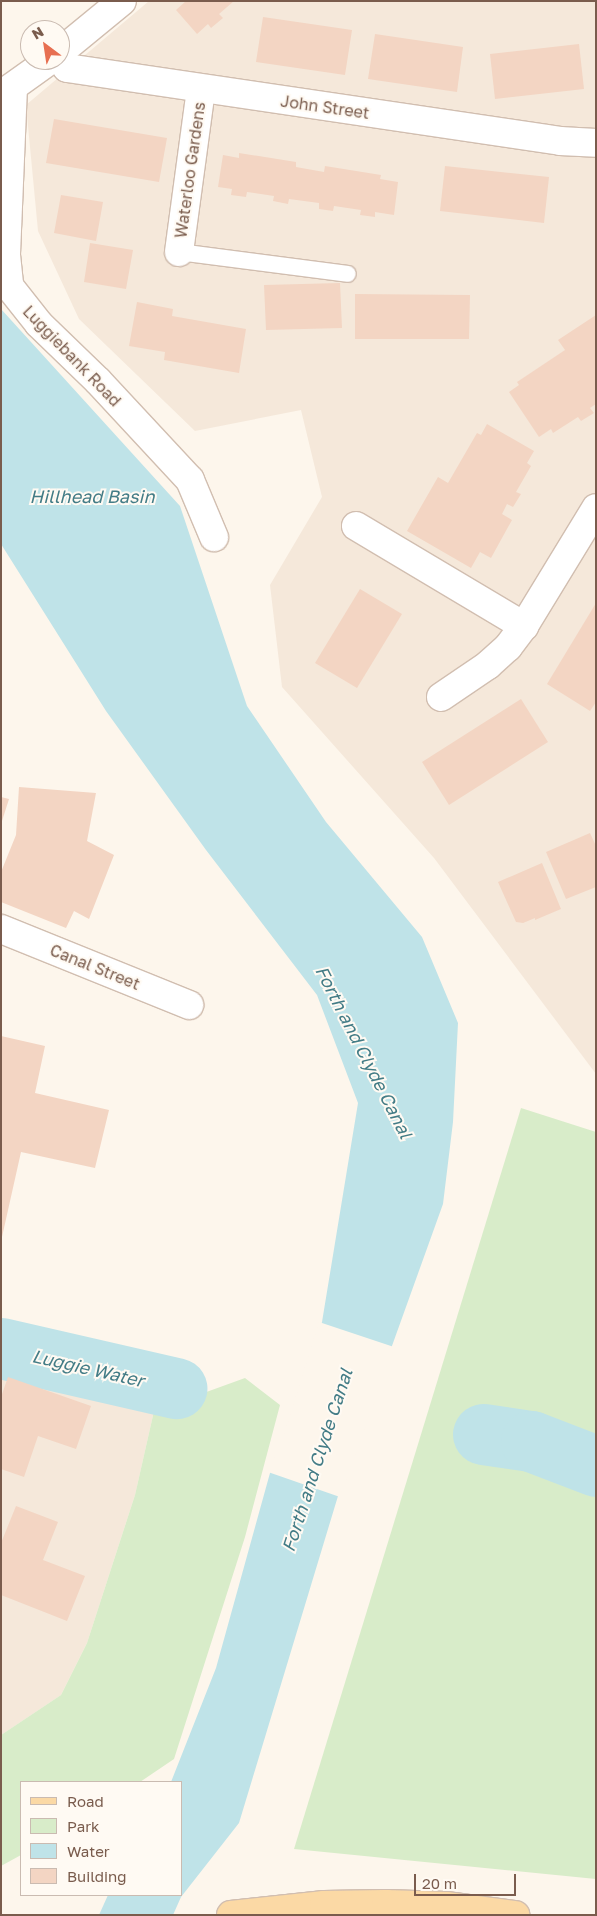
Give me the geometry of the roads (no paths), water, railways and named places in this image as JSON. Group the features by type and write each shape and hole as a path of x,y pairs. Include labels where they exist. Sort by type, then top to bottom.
{"main road":[{"path":"244,1913 324,1905 386,1904 446,1906 515,1915"}],"street":[{"path":"70,44 122,1"},
{"name":"John Street","path":"70,68 560,141 596,143"},
{"path":"7,91 36,70"},
{"name":"Waterloo Gardens","path":"179,252 201,89"},
{"name":"Luggiebank Road","path":"7,91 6,255 9,286 39,324 98,381 190,480 214,537"},
{"path":"440,697 488,665 508,647 524,626 596,508"},
{"path":"356,526 524,626"},
{"name":"Canal Street","path":"1,929 189,1005"}],"lane":[{"path":"179,252 348,274"}],"water":[{"path":"1,309 180,506 247,706 326,822 422,937 458,1023 453,1122 443,1204 338,1496 239,1823 182,1896 182,1781 171,1781 216,1668 270,1473 286,1439 322,1322 358,1103 317,995 206,850 106,711 1,544"},
{"path":"108,1896 182,1896 173,1915 99,1915"}],"waterway":[{"name":"Luggie Water","path":"1,1348 176,1388"},
{"name":"Luggie Water","path":"483,1434 531,1441 596,1466"}],"water label":[{"name":"Hillhead Basin","path":"92,496"},
{"name":"Forth and Clyde Canal","path":"364,1052"},
{"name":"Forth and Clyde Canal","path":"317,1460"}]}
